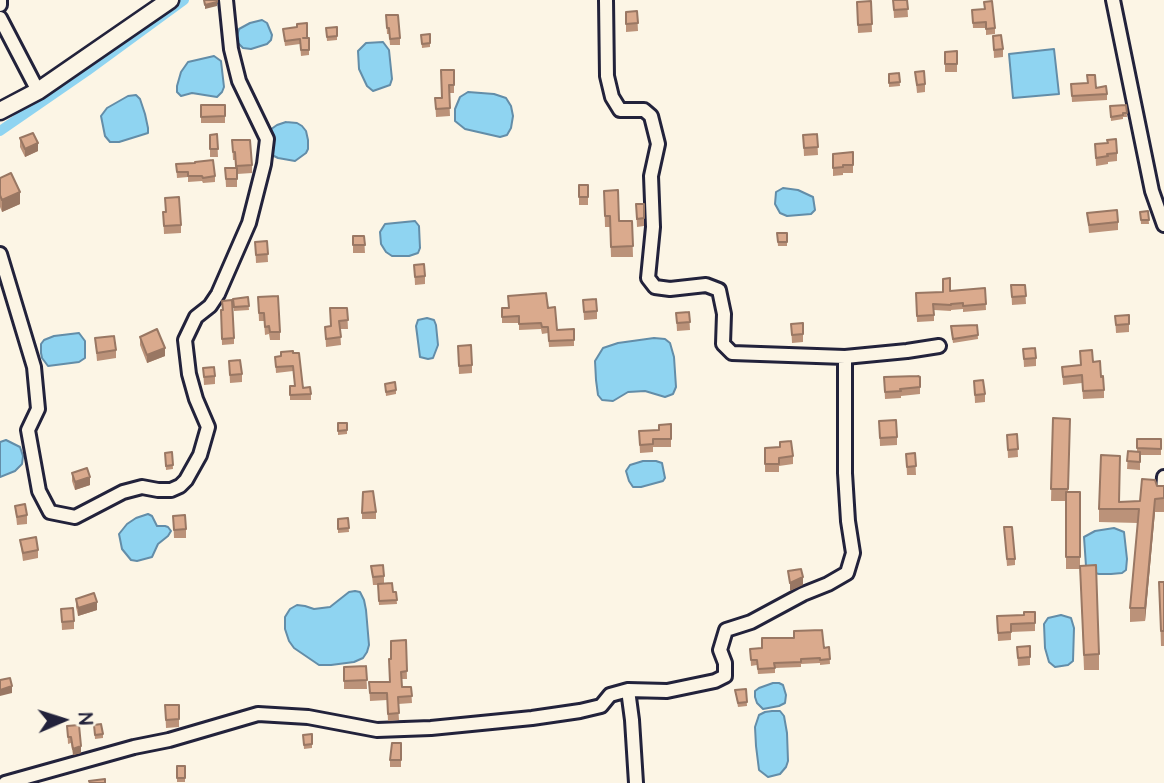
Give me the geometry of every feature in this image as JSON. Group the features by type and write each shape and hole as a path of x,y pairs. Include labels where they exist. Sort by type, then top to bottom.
{"street":[{"path":"0,0 0,5"},
{"path":"0,111 38,91 170,0"},
{"path":"0,254 34,367 38,409 28,430 40,491 50,512 75,517 124,492 142,486 171,491 180,486 200,455 208,427 192,387 185,340 196,317 210,306 218,294 249,223 264,164 267,139 239,81 231,49 226,0"},
{"path":"606,0 607,76 612,97 620,110 644,110 651,116 658,144 651,176 653,227 648,278 655,287 670,289 706,285 719,290 724,314 723,344 732,353 845,357 939,346"},
{"path":"1113,0 1152,191 1164,225"},
{"path":"0,18 38,91"},
{"path":"5,783 258,714 308,717 377,730 431,728 580,711 601,706 610,695 628,690 667,691 715,681 725,676 720,650 726,630 751,622 847,573 853,553 845,473 845,357"},
{"path":"628,690 636,783"}],"water":[{"path":"262,20 267,23 272,35 271,40 251,49 243,48 238,43 239,29"},
{"path":"383,42 389,50 392,79 390,85 373,91 367,86 359,69 358,51 366,43"},
{"path":"1054,49 1059,94 1013,98 1009,54"},
{"path":"214,56 221,61 224,87 222,92 217,97 192,93 181,96 177,92 177,86 181,72 188,62"},
{"path":"468,92 506,98 513,116 507,135 500,137 465,129 455,121 455,109 460,97"},
{"path":"136,95 145,114 148,133 110,142 105,136 101,116 107,108 128,96"},
{"path":"286,122 297,123 306,131 308,149 295,161 270,154 267,132"},
{"path":"783,188 798,190 813,197 815,210 811,214 787,216 780,213 775,204 776,192"},
{"path":"415,221 419,226 418,253 392,256 386,252 381,244 380,232 385,224"},
{"path":"418,320 434,320 438,345 433,358 428,359 420,357 416,326"},
{"path":"79,333 85,341 85,358 79,362 48,366 41,353 44,340"},
{"path":"654,338 665,339 670,343 676,387 673,394 665,397 645,391 628,392 613,401 602,400 598,395 595,361 603,348"},
{"path":"6,440 20,447 22,464 15,471 0,477 0,442"},
{"path":"643,461 662,463 665,478 663,481 633,487 626,471 630,465"},
{"path":"148,514 157,526 168,527 171,531 158,544 152,557 131,560 122,549 119,534 127,524"},
{"path":"1114,528 1124,532 1126,570 1111,574 1090,572 1086,566 1084,537 1095,531"},
{"path":"349,592 360,592 366,610 369,645 363,658 354,662 319,665 294,648 285,629 285,617 290,609 297,605 314,609 330,607"},
{"path":"1061,615 1071,618 1074,628 1073,661 1068,665 1055,667 1049,662 1045,648 1044,624 1048,618"},
{"path":"773,683 783,685 785,703 763,709 757,703 755,691"},
{"path":"780,711 784,716 788,761 780,774 768,777 759,770 755,727 759,715"}],"building":[{"path":"204,0 217,0 217,2 205,5"},
{"path":"893,0 907,0 908,9 894,10"},
{"path":"871,1 872,24 858,25 857,2"},
{"path":"992,1 995,28 986,29 986,22 973,23 972,10 985,9 984,2"},
{"path":"637,11 638,23 626,24 626,12"},
{"path":"386,15 398,15 400,38 390,39"},
{"path":"307,23 309,50 301,50 300,39 285,41 283,29"},
{"path":"337,27 337,36 327,37 326,28"},
{"path":"430,34 430,43 422,44 421,35"},
{"path":"1001,35 1003,49 994,50 993,36"},
{"path":"957,51 957,64 945,64 945,52"},
{"path":"441,70 454,70 454,85 449,85 450,108 436,109 435,98 442,98"},
{"path":"924,71 925,84 917,85 915,72"},
{"path":"899,73 900,82 889,83 889,74"},
{"path":"1087,75 1095,75 1096,88 1106,86 1107,94 1072,96 1071,84 1088,83"},
{"path":"201,105 225,105 225,116 201,117"},
{"path":"1126,105 1127,113 1111,117 1110,106"},
{"path":"33,133 38,143 25,149 20,138"},
{"path":"217,134 218,149 210,149 210,135"},
{"path":"817,134 818,147 804,148 803,135"},
{"path":"1116,139 1117,153 1096,158 1095,144"},
{"path":"232,140 250,140 252,165 236,166"},
{"path":"853,152 853,165 833,168 833,154"},
{"path":"213,160 215,176 203,178 188,176 188,172 177,172 176,164"},
{"path":"225,168 237,168 237,179 226,179"},
{"path":"11,173 20,192 2,200 0,178"},
{"path":"579,185 588,185 588,197 579,197"},
{"path":"618,190 619,221 632,221 633,246 611,247 610,216 605,216 604,191"},
{"path":"179,197 181,225 164,226 165,198"},
{"path":"636,204 644,204 644,218 637,219"},
{"path":"1117,210 1118,222 1089,225 1087,213"},
{"path":"1148,211 1149,220 1141,220 1140,212"},
{"path":"777,233 787,233 787,242 778,242"},
{"path":"353,236 364,236 365,245 353,245"},
{"path":"267,241 268,254 256,255 255,242"},
{"path":"424,264 425,276 415,277 414,265"},
{"path":"950,278 950,291 985,288 986,304 933,304 934,315 917,316 916,293 943,292 943,279"},
{"path":"1011,285 1025,285 1026,296 1012,297"},
{"path":"546,293 548,308 555,307 557,330 574,329 574,340 549,341 548,327 542,327 541,323 519,324 519,316 502,317 502,308 509,308 508,296"},
{"path":"278,296 280,332 270,332 269,326 265,327 264,313 259,313 258,297"},
{"path":"248,297 249,306 234,307 233,299"},
{"path":"596,299 597,311 584,312 583,300"},
{"path":"232,300 234,338 222,339 222,301"},
{"path":"330,308 347,308 348,320 339,321 341,337 326,339 325,327 331,326"},
{"path":"689,312 690,322 677,323 676,313"},
{"path":"1129,315 1129,324 1116,325 1115,316"},
{"path":"803,323 803,334 792,335 791,324"},
{"path":"977,325 978,335 953,339 951,326"},
{"path":"157,329 165,348 147,355 140,337"},
{"path":"114,336 116,350 97,353 95,338"},
{"path":"471,345 472,365 459,366 458,346"},
{"path":"1035,348 1036,358 1024,359 1023,349"},
{"path":"1092,350 1093,362 1100,361 1104,390 1083,391 1082,375 1063,377 1062,367 1081,365 1080,351"},
{"path":"281,352 299,353 303,388 310,387 311,394 290,395 290,386 295,386 293,366 276,367 275,357 281,356"},
{"path":"240,360 242,374 230,375 229,361"},
{"path":"214,367 215,376 204,377 203,368"},
{"path":"918,376 920,387 885,392 884,377"},
{"path":"983,380 985,394 975,395 974,381"},
{"path":"395,382 396,390 386,392 385,384"},
{"path":"1053,418 1070,419 1068,489 1051,489"},
{"path":"896,420 897,437 880,438 879,421"},
{"path":"338,423 347,423 347,430 338,431"},
{"path":"671,424 671,439 653,439 653,444 640,445 639,431 659,430 659,425"},
{"path":"1017,434 1018,449 1008,450 1007,435"},
{"path":"1137,439 1161,439 1161,449 1137,448"},
{"path":"791,441 793,456 779,458 779,464 765,464 765,448 780,447 780,442"},
{"path":"1128,451 1140,452 1140,462 1127,461"},
{"path":"172,452 173,465 166,466 165,453"},
{"path":"915,453 916,466 907,467 906,454"},
{"path":"1101,455 1120,456 1119,502 1140,501 1142,479 1155,480 1157,486 1164,486 1164,498 1155,499 1145,608 1130,608 1139,509 1099,509"},
{"path":"87,468 90,477 75,482 72,473"},
{"path":"373,491 376,512 362,513 363,492"},
{"path":"1066,492 1080,492 1080,557 1066,557"},
{"path":"25,504 27,515 17,517 15,506"},
{"path":"185,515 186,529 174,530 173,516"},
{"path":"348,518 349,528 338,529 338,519"},
{"path":"1004,527 1012,527 1015,559 1007,559"},
{"path":"36,537 38,550 23,553 20,540"},
{"path":"383,565 384,576 373,577 371,566"},
{"path":"1096,565 1099,654 1084,655 1080,566"},
{"path":"801,569 803,577 790,583 788,571"},
{"path":"1159,582 1164,582 1164,631 1161,631"},
{"path":"392,583 397,600 379,601 378,584"},
{"path":"94,593 97,602 78,608 76,599"},
{"path":"73,608 74,621 62,622 61,609"},
{"path":"1024,612 1035,612 1035,623 1011,624 1011,632 998,633 997,616 1024,615"},
{"path":"822,630 824,648 829,647 830,659 801,659 801,662 774,663 775,668 758,669 757,660 751,660 750,649 762,648 762,638 794,638 794,631"},
{"path":"406,640 407,671 401,672 402,687 411,687 412,696 398,697 399,713 388,714 387,693 370,693 369,682 390,682 391,641"},
{"path":"1030,646 1030,657 1018,658 1017,647"},
{"path":"366,666 367,680 344,681 344,667"},
{"path":"10,678 12,686 0,690 0,680"},
{"path":"746,689 747,702 738,703 735,690"},
{"path":"165,705 179,705 179,719 166,720"},
{"path":"101,724 103,734 95,735 94,725"},
{"path":"79,725 81,746 73,749 67,726"},
{"path":"312,734 312,744 304,745 303,735"},
{"path":"392,743 401,743 401,760 390,760"},
{"path":"177,766 185,766 185,778 177,778"},
{"path":"105,779 105,783 89,781"}],"waterway":[{"path":"0,131 184,0"}]}
